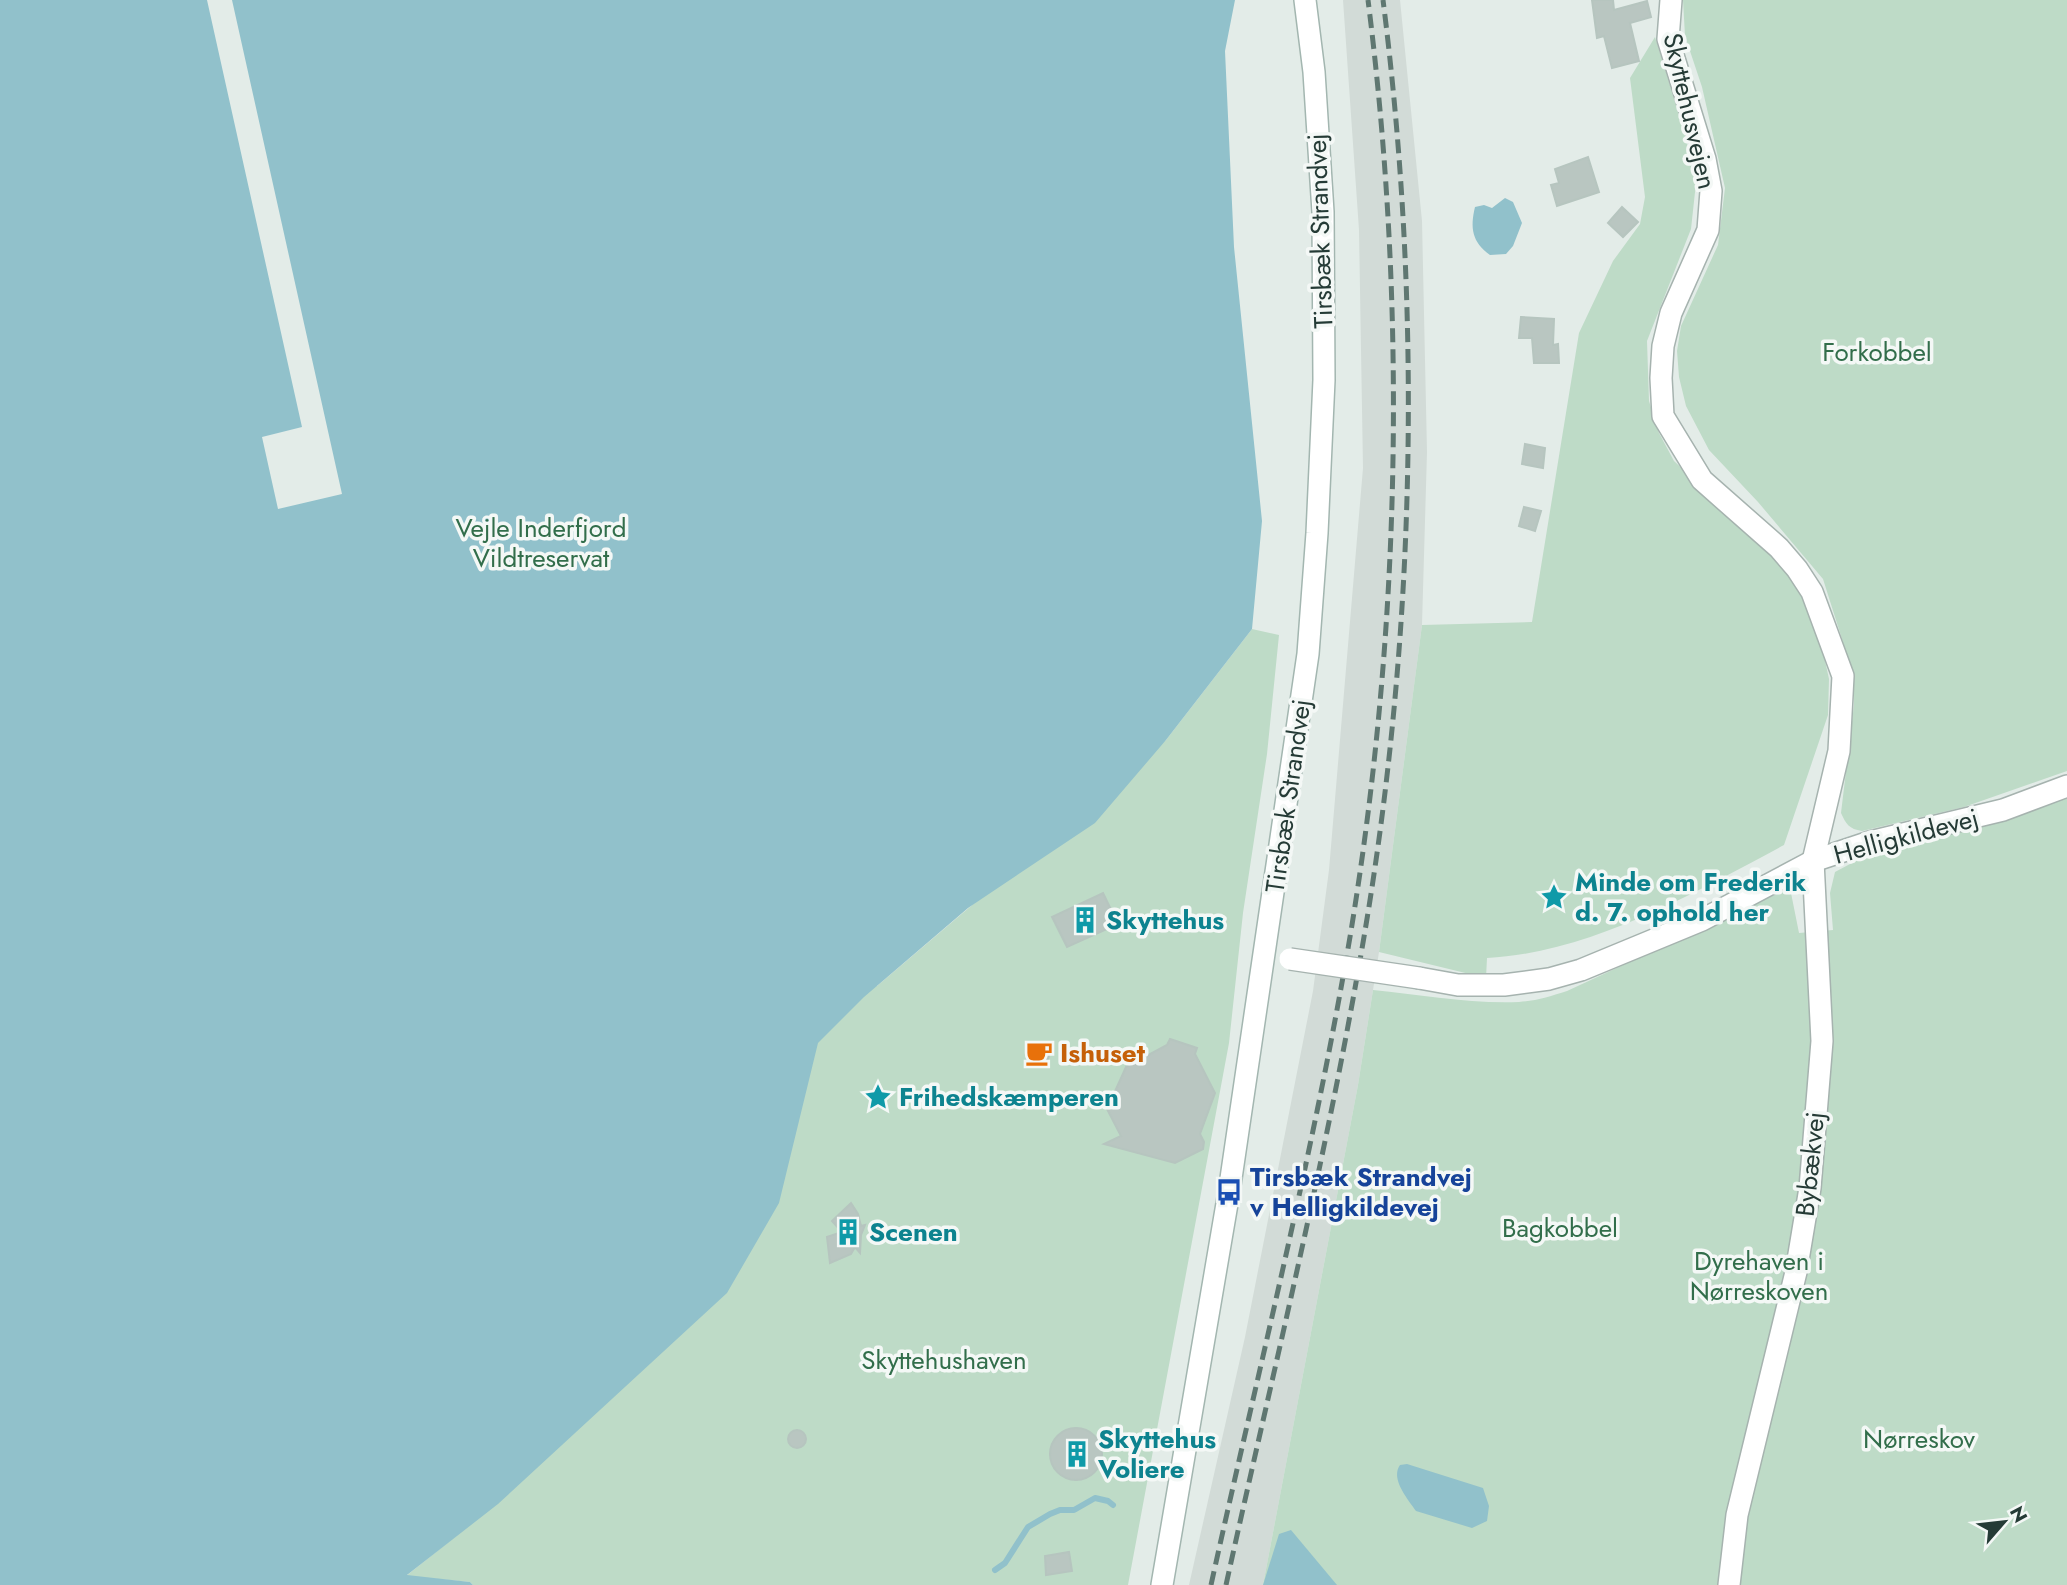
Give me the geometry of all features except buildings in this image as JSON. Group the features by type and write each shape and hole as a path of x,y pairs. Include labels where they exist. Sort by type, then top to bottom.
{"street":[{"name":"Tirsbæk Strandvej","path":"1162,1585 1229,1192 1308,654 1324,380 1323,212 1314,72 1306,0"},
{"name":"Skyttehusvejen","path":"1671,0 1668,39 1705,159 1711,191 1708,230 1671,313 1662,346 1663,416 1702,480 1779,548 1797,569 1812,593 1829,634 1843,676 1839,751 1813,862"},
{"name":"Helligkildevej","path":"1265,955 1458,985 1504,985 1549,979 1581,970 1702,920 1813,862 1870,842 2003,810 2067,786"},
{"name":"Bybækvej","path":"1729,1585 1737,1515 1796,1272 1810,1188 1822,1041 1813,862"}],"shaded area":[{"path":"1343,0 1400,0 1422,221 1427,452 1422,625 1379,952 1358,1085 1263,1585 1189,1585 1245,1337 1313,991 1329,870 1363,468 1359,230"}],"green space":[{"name":"Skyttehushaven","path":"0,0 877,986 1166,740 1252,629 1279,635 1267,754 1243,913 1229,1043 1128,1585 473,1585 470,1582 406,1576 466,1528 0,1585"},
{"name":"Forkobbel","path":"1683,0 2067,0 2067,771 1964,807 1862,831 1846,823 1841,813 1854,705 1854,677 1823,579 1758,502 1709,450 1686,406 1679,377 1677,351 1681,326 1718,245 1725,188 1702,87 1685,36"},
{"path":"1655,37 1685,134 1696,183 1691,229 1647,341 1649,401 1659,433 1674,461 1756,538 1786,572 1816,619 1829,679 1828,715 1784,845 1677,901 1602,933 1525,954 1487,958 1486,978 1379,952 1422,625 1532,622 1579,333 1613,261 1640,224 1645,197 1630,78"},
{"name":"Dyrehaven i Nørreskoven","path":"2067,792 2067,1585 1263,1585 1358,1085 1373,990 1483,1002 1531,1001 1567,991 1790,888 1799,933 1833,930 1830,893 1835,872 1880,848"}],"water":[{"name":"Vejle Inderfjord Vildtreservat","path":"0,0 1235,0 1225,51 1234,247 1262,521 1252,629 1166,740 1095,823 968,908 864,997 818,1043 779,1203 727,1293 498,1504 407,1575 470,1582 473,1585 0,1585"},
{"path":"1505,198 1513,202 1522,223 1513,246 1506,254 1490,255 1479,245 1474,234 1475,207 1484,205 1492,208"},
{"path":"1407,1464 1483,1488 1489,1506 1487,1521 1472,1528 1416,1511 1401,1489 1397,1476 1400,1465"},
{"path":"1291,1530 1337,1585 1263,1585 1279,1534"}],"pier":[{"path":"207,0 232,0 342,494 278,509 262,437 302,427"}],"waterway":[{"path":"995,1570 1005,1563 1028,1527 1050,1514 1060,1510 1074,1510 1095,1498 1113,1505"}],"railway":[{"path":"1211,1585 1303,1177 1336,1013 1368,816 1380,700 1389,583 1393,349 1381,116 1368,0"},
{"path":"1226,1585 1317,1177 1350,1013 1382,816 1395,700 1408,466 1408,349 1396,115 1383,0"}],"place":[{"name":"Minde om Frederik d. 7. ophold her","path":"1554,897"},
{"name":"Skyttehus","path":"1085,920"},
{"name":"Ishuset","path":"1039,1053"},
{"name":"Frihedskæmperen","path":"878,1097"},
{"name":"Tirsbæk Strandvej v Helligkildevej","path":"1229,1192"},
{"name":"Scenen","path":"848,1232"},
{"name":"Skyttehus Voliere","path":"1077,1454"}],"park label":[{"name":"Bagkobbel","path":"1560,1228"},
{"name":"Nørreskov","path":"1919,1439"}]}
